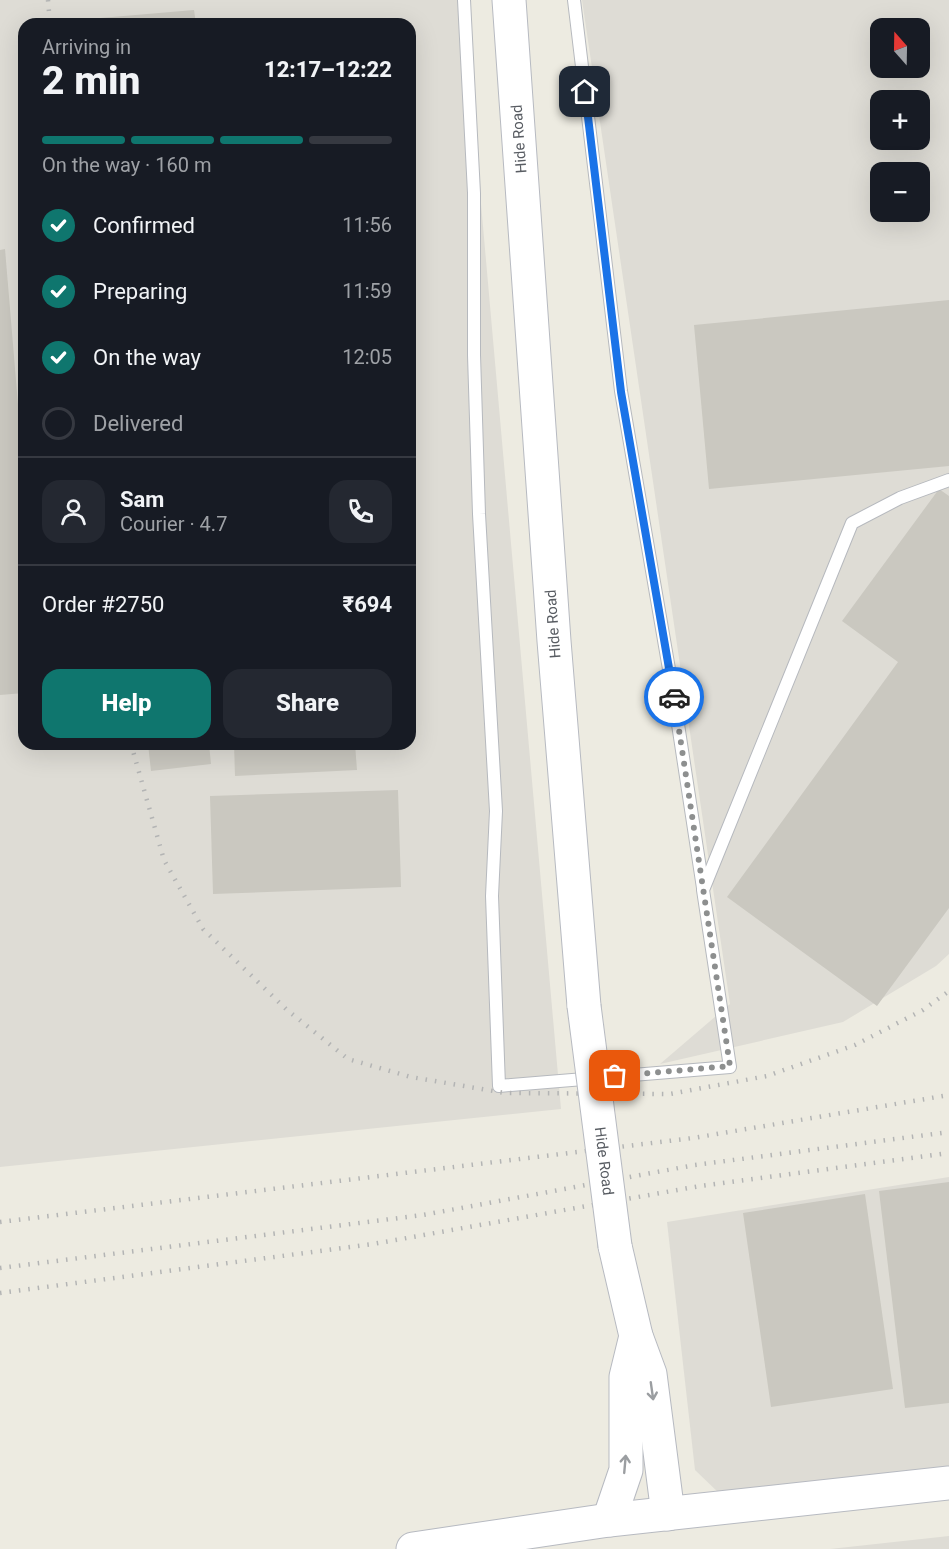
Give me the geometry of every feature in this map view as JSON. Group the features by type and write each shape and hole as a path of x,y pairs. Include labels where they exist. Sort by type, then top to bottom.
{"street":[{"name":"Hide Road","path":"509,0 554,641 585,1005 615,1246 636,1336 650,1374 668,1514"},
{"path":"609,1520 626,1470 626,1377 636,1336"},
{"path":"413,1549 609,1520 949,1484"}],"lane":[{"path":"464,0 474,193 474,355 479,514 496,811 492,896 499,1086 730,1066 674,698 621,392 574,0"},
{"path":"704,890 852,523 900,498 949,480"}],"shaded area":[{"path":"0,0 463,0 561,1109 0,1167"},
{"path":"582,0 949,0 949,954 936,966 843,1022 660,1064 730,1004"},
{"path":"949,1177 949,1469 721,1495 695,1470 667,1222"},
{"path":"949,1536 949,1549 830,1549"}],"building":[{"path":"194,10 195,18 100,18"},
{"path":"5,249 18,404 18,694 0,695 0,250"},
{"path":"949,300 949,466 709,489 694,325"},
{"path":"939,489 949,496 949,908 877,1006 727,897 898,662 842,621"},
{"path":"149,750 210,750 211,764 151,771"},
{"path":"234,750 355,750 357,770 235,776"},
{"path":"398,790 401,887 213,894 210,796"},
{"path":"949,1182 949,1403 905,1408 879,1191"},
{"path":"865,1194 893,1389 771,1407 743,1213"}],"railway":[{"path":"48,0 50,18"},
{"path":"133,750 164,860 203,929 286,1009 348,1059 411,1077 505,1093 670,1094 767,1076 855,1045 923,1010 949,991"},
{"path":"0,1222 693,1138 949,1095"},
{"path":"0,1268 423,1215 695,1165 949,1132"},
{"path":"0,1293 373,1244 700,1186 949,1153"}],"way so far":[{"path":"615,1076 730,1066 674,697"}],"route":[{"path":"585,92 621,392 674,697"}]}
